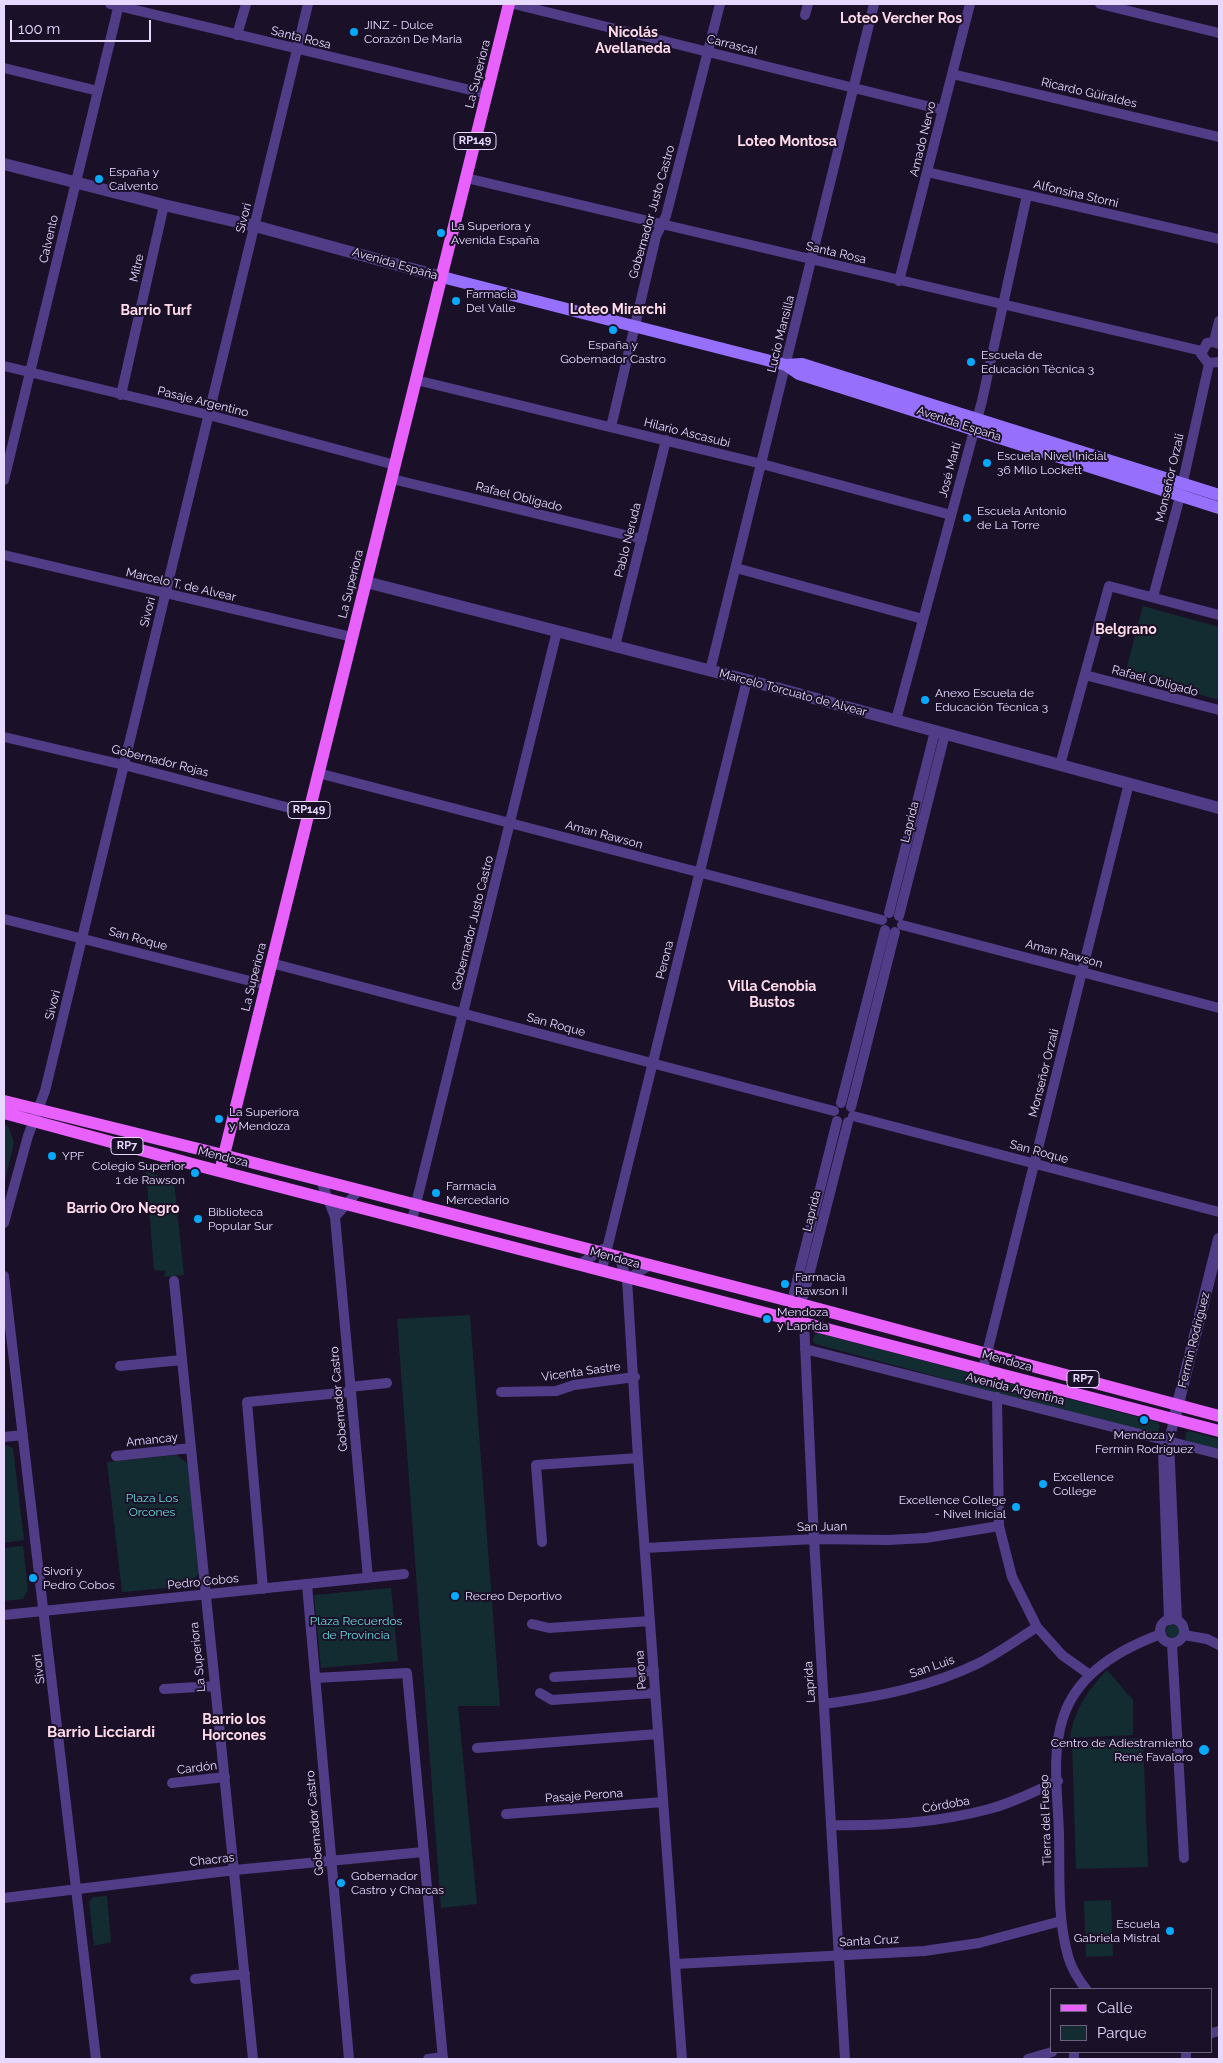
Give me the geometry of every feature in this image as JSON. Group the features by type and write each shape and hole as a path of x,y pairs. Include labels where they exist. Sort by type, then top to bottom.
{"main road":[{"name":"La Superiora","path":"220,1171 509,4"},
{"name":"Avenida España","path":"442,277 786,365 799,374 976,424 1181,489 1219,495"},
{"name":"Avenida España","path":"1181,489 1219,508"},
{"name":"Mendoza","path":"4,1101 36,1115 220,1171 1219,1431"},
{"name":"Mendoza","path":"4,1113 36,1115 224,1155 608,1252 650,1265 1219,1416"}],"street":[{"name":"Santa Rosa","path":"116,4 297,50 487,94"},
{"name":"Calvento","path":"4,480 98,91 116,4"},
{"path":"237,35 246,4"},
{"name":"Sivori","path":"4,1223 45,1091 308,4"},
{"name":"Carrascal","path":"514,4 943,110"},
{"name":"Gobernador Justo Castro","path":"611,427 656,236 662,225 720,4"},
{"path":"805,15 808,4"},
{"name":"Lucio Mansilla","path":"710,671 874,4"},
{"name":"Amado Nervo","path":"899,281 970,4"},
{"path":"1100,4 1219,32"},
{"path":"4,68 98,91"},
{"name":"Ricardo Güiraldes","path":"952,74 1219,136"},
{"name":"Avenida España","path":"4,164 255,226 442,277"},
{"name":"Alfonsina Storni","path":"927,172 1219,239"},
{"name":"Santa Rosa","path":"466,178 1003,306 1202,351"},
{"name":"José Martí","path":"896,720 976,424 1027,195"},
{"name":"Mitre","path":"120,395 164,205"},
{"path":"1214,363 1203,359 1202,351 1207,343 1217,343 1219,321"},
{"name":"Monseñor Orzali","path":"1153,597 1214,363"},
{"name":"Pasaje Argentino","path":"4,366 209,415 395,465"},
{"name":"Hilario Ascasubi","path":"416,380 762,464 951,515"},
{"name":"Pablo Neruda","path":"615,646 666,440"},
{"name":"Rafael Obligado","path":"392,479 642,539"},
{"name":"Marcelo T. de Alvear","path":"4,555 165,595 352,637"},
{"path":"736,568 923,619"},
{"name":"Marcelo Torcuato de Alvear","path":"366,582 747,680 1219,808"},
{"path":"1060,765 1109,586 1219,615"},
{"name":"Gobernador Justo Castro","path":"412,1220 558,631"},
{"name":"Rafael Obligado","path":"1085,675 1219,710"},
{"name":"Perona","path":"602,1269 608,1252 747,680"},
{"name":"Laprida","path":"844,1113 885,921 940,732"},
{"name":"Laprida","path":"845,2059 814,1539 804,1322 794,1293 899,924 940,732"},
{"name":"Gobernador Rojas","path":"4,737 124,765 309,813"},
{"name":"Aman Rawson","path":"318,773 885,921"},
{"name":"Monseñor Orzali","path":"983,1369 1129,783"},
{"name":"San Roque","path":"4,919 82,937 266,985"},
{"path":"885,921 899,924"},
{"path":"885,921 899,924"},
{"name":"Aman Rawson","path":"899,924 1219,1008"},
{"name":"San Roque","path":"271,963 1219,1212"},
{"name":"Gobernador Castro","path":"320,1180 335,1217 368,1578"},
{"path":"335,1217 359,1190"},
{"name":"Fermín Rodríguez","path":"1173,1620 1169,1441 1219,1239"},
{"path":"580,1264 608,1252"},
{"name":"Perona","path":"608,1252 628,1277 644,1548 682,2059"},
{"path":"628,1277 650,1265"},
{"name":"Sivori","path":"4,1276 45,1610 96,2059"},
{"name":"La Superiora","path":"174,1281 253,2059"},
{"name":"Avenida Argentina","path":"805,1349 1219,1454"},
{"path":"120,1366 182,1360"},
{"name":"Vicenta Sastre","path":"501,1392 556,1391 574,1385 635,1377"},
{"path":"263,1589 247,1402 350,1390 386,1383"},
{"path":"997,1397 1000,1526 1012,1576 1037,1627 1062,1655 1090,1675"},
{"path":"4,1437 24,1435"},
{"name":"Amancay","path":"116,1456 191,1448"},
{"path":"542,1542 536,1465 638,1458"},
{"name":"San Juan","path":"644,1548 814,1539 926,1538 1000,1526"},
{"name":"Pedro Cobos","path":"4,1615 404,1574"},
{"name":"Gobernador Castro","path":"307,1585 349,2059"},
{"path":"1173,1620 1184,1626 1184,1634 1180,1641 1172,1644 1165,1641 1161,1634 1161,1626 1173,1620"},
{"path":"532,1624 549,1628 650,1621"},
{"name":"San Luis","path":"824,1704 872,1698 926,1684 979,1663 1037,1627"},
{"name":"Tierra del Fuego","path":"1085,1988 1068,1957 1061,1921 1056,1752 1063,1717 1075,1695 1090,1675 1116,1653 1161,1634"},
{"path":"1184,1634 1207,1639 1219,1645"},
{"path":"1172,1644 1184,1858"},
{"path":"554,1677 654,1671"},
{"path":"315,1678 407,1673 443,2058 428,2059"},
{"path":"164,1689 215,1686"},
{"path":"540,1693 552,1700 655,1693"},
{"path":"477,1748 658,1734"},
{"name":"Cardón","path":"172,1783 225,1777"},
{"name":"Córdoba","path":"832,1825 885,1826 942,1820 992,1808 1058,1781"},
{"name":"Pasaje Perona","path":"506,1814 663,1802"},
{"name":"Chacras","path":"4,1898 235,1870 423,1852"},
{"name":"Santa Cruz","path":"675,1964 924,1950 979,1943 1061,1921"},
{"path":"194,1979 245,1974"},
{"path":"1028,2059 1050,2053"}],"green space":[{"path":"1143,606 1219,627 1219,700 1125,674"},
{"path":"4,1125 8,1126 14,1142 4,1185"},
{"path":"146,1171 174,1181 184,1275 163,1277 166,1271 154,1270"},
{"name":"Recreo Deportivo","path":"470,1315 500,1706 458,1706 477,1904 441,1908 397,1319"},
{"path":"818,1333 1157,1422 1160,1426 1158,1433 1154,1435 815,1344 813,1341 814,1335"},
{"path":"1189,1431 1219,1439 1219,1450 1187,1442 1185,1439 1186,1433"},
{"path":"4,1444 13,1448 24,1540 4,1543"},
{"name":"Plaza Los Orcones","path":"177,1455 188,1464 199,1573 189,1586 122,1592 107,1462"},
{"path":"23,1546 28,1590 23,1599 4,1601 4,1548"},
{"name":"Plaza Recuerdos de Provincia","path":"391,1588 398,1661 321,1668 314,1595"},
{"path":"1170,1624 1176,1624 1180,1631 1176,1638 1170,1638 1166,1634 1166,1628"},
{"path":"1107,1670 1133,1700 1133,1735 1070,1738 1078,1709"},
{"path":"1143,1738 1148,1867 1076,1869 1072,1740"},
{"path":"107,1896 111,1942 94,1946 89,1902 93,1897"},
{"path":"1111,1900 1113,1956 1086,1957 1084,1901"}],"place":[{"name":"JINZ - Dulce Corazón De Maria","path":"354,32"},
{"name":"España y Calvento","path":"99,179"},
{"name":"La Superiora y Avenida España","path":"441,233"},
{"name":"Farmacia Del Valle","path":"456,301"},
{"name":"España y Gobernador Castro","path":"613,330"},
{"name":"Escuela de Educación Técnica 3","path":"971,362"},
{"name":"Escuela Nivel Inicial 36 Milo Lockett","path":"987,463"},
{"name":"Escuela Antonio de La Torre","path":"967,518"},
{"name":"Anexo Escuela de Educación Técnica 3","path":"925,700"},
{"name":"La Superiora y Mendoza","path":"219,1119"},
{"name":"YPF","path":"52,1156"},
{"name":"Colegio Superior 1 de Rawson","path":"195,1173"},
{"name":"Farmacia Mercedario","path":"436,1193"},
{"name":"Biblioteca Popular Sur","path":"198,1219"},
{"name":"Farmacia Rawson II","path":"785,1284"},
{"name":"Mendoza y Laprida","path":"767,1319"},
{"name":"Mendoza y Fermín Rodríguez","path":"1144,1420"},
{"name":"Excellence College","path":"1043,1484"},
{"name":"Excellence College - Nivel Inicial","path":"1016,1507"},
{"name":"Sivori y Pedro Cobos","path":"33,1578"},
{"name":"Recreo Deportivo","path":"455,1596"},
{"name":"Centro de Adiestramiento René Favaloro","path":"1204,1750"},
{"name":"Gobernador Castro y Charcas","path":"341,1883"},
{"name":"Escuela Gabriela Mistral","path":"1170,1931"}],"district":[{"name":"Loteo Vercher Ros","path":"901,19"},
{"name":"Nicolás Avellaneda","path":"633,42"},
{"name":"Loteo Montosa","path":"787,142"},
{"name":"Loteo Mirarchi","path":"618,310"},
{"name":"Barrio Turf","path":"156,311"},
{"name":"Belgrano","path":"1126,630"},
{"name":"Villa Cenobia Bustos","path":"772,996"},
{"name":"Barrio Oro Negro","path":"123,1209"},
{"name":"Barrio los Horcones","path":"234,1728"},
{"name":"Barrio Licciardi","path":"101,1732"}]}
